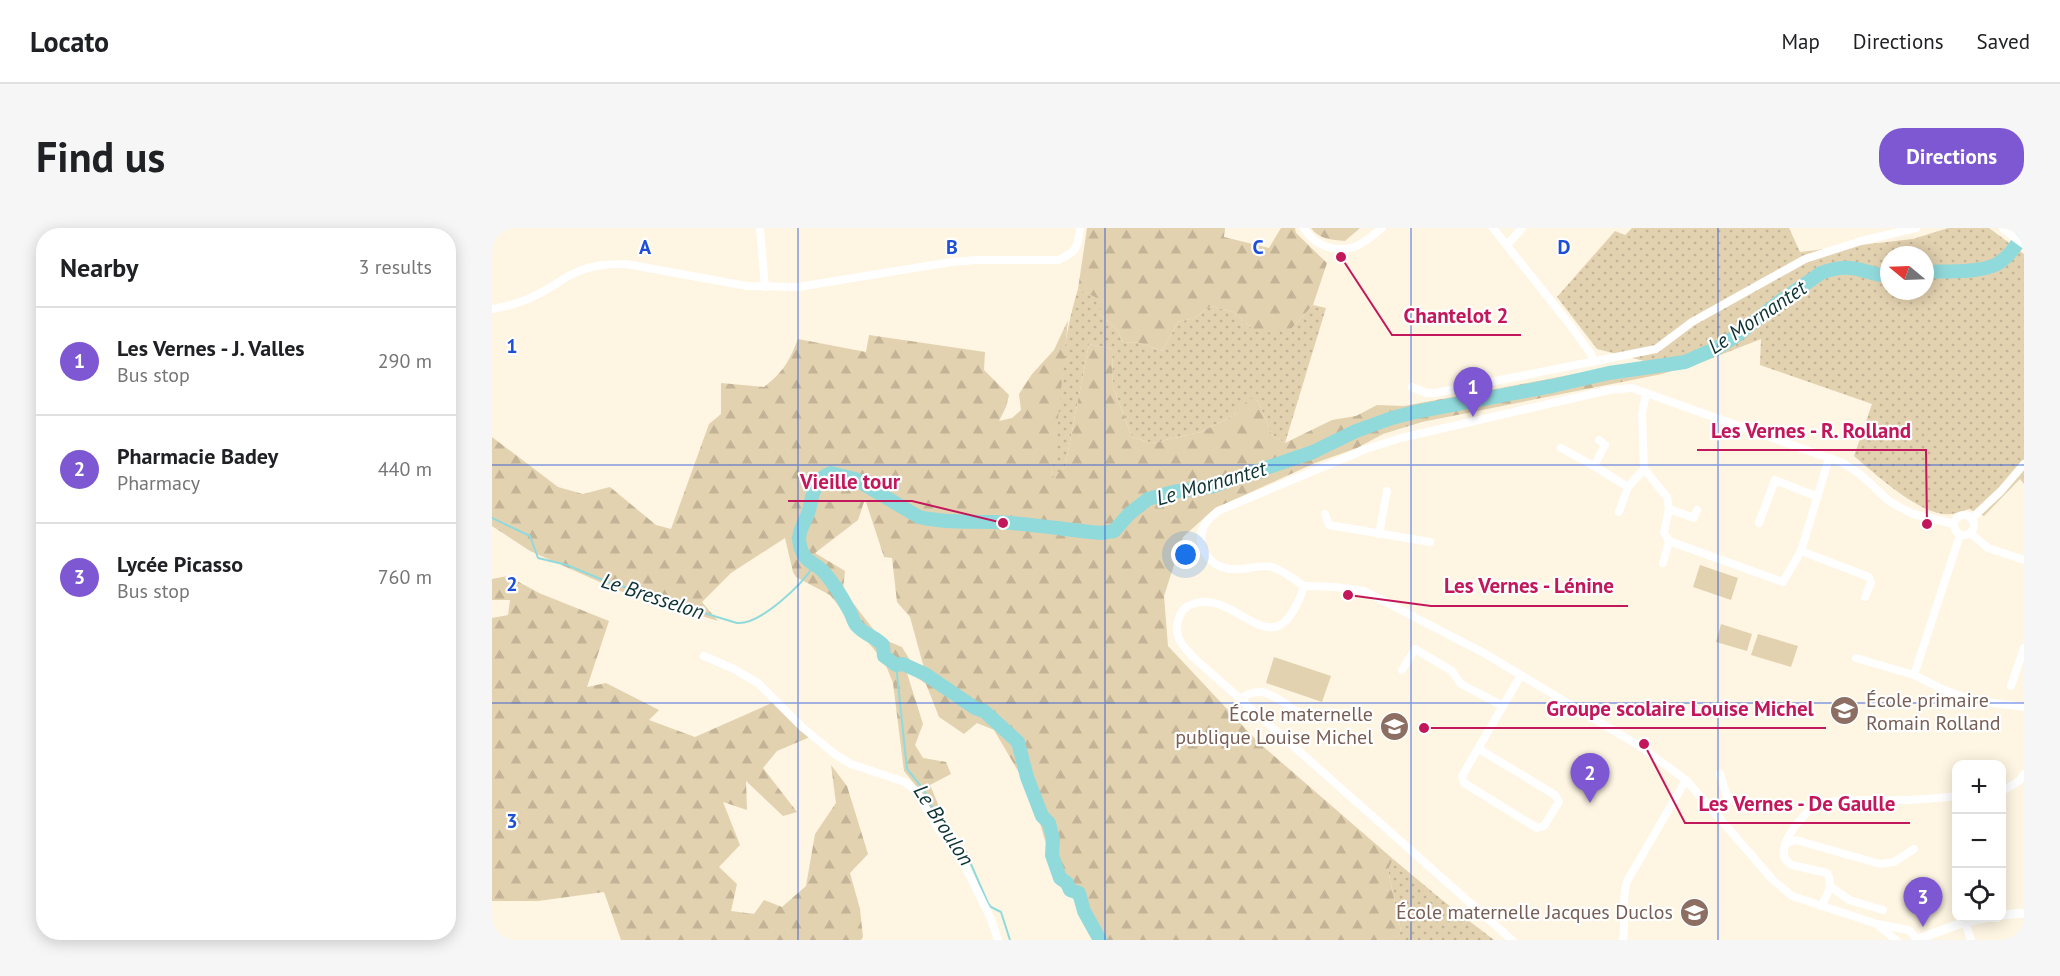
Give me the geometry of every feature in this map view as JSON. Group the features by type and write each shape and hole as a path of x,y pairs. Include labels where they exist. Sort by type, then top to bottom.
{"main road":[{"path":"2008,230 2024,242"}],"street":[{"path":"760,228 765,287"},
{"path":"492,309 521,302 573,273 593,266 626,264 747,286 798,287 951,262 1058,260 1069,255 1078,246 1080,228"},
{"path":"1304,228 1310,238 1318,244 1342,249 1356,247 1382,228"},
{"path":"1493,228 1571,326 1594,362"},
{"path":"1507,246 1522,228"},
{"path":"1412,387 1426,393 1435,393 1656,349 1692,322 1805,259 1861,241 1916,228"},
{"path":"1954,524 1913,514 1901,508 1860,474 1829,458 1632,388 1609,390 1401,438 1366,449 1218,511 1205,524 1200,542 1205,555 1217,565 1231,569 1268,566 1283,571 1304,586 1364,591 1484,653 1521,675 1641,747 1686,780 1716,812 1740,844 1773,880 1792,896 1877,924 1909,930 1916,940 1965,922 1971,940"},
{"path":"1646,394 1642,413 1644,469 1667,497 1669,508 1664,533 1669,541 1698,553 1783,582 1801,551 1829,458"},
{"path":"1594,466 1605,445 1599,440"},
{"path":"1561,448 1628,487"},
{"path":"1971,519 2001,491 2024,464"},
{"path":"1619,512 1628,487 1644,469"},
{"path":"1759,523 1775,480 1818,497"},
{"path":"1379,534 1387,491"},
{"path":"1669,508 1694,518 1697,510"},
{"path":"1325,514 1329,525 1430,542"},
{"path":"1960,535 1955,530 1954,524 1957,518 1962,516 1971,519 1974,525 1970,533"},
{"path":"1960,535 1970,533"},
{"path":"1970,533 1988,548 2024,560"},
{"path":"1914,675 1960,535"},
{"path":"1663,563 1669,541"},
{"path":"1801,551 1869,577 1872,583 1865,597"},
{"path":"1304,586 1287,620 1275,627 1262,624 1218,603 1199,602 1185,608 1177,620 1177,634 1182,645 1193,657 1512,940"},
{"path":"2011,686 2024,648"},
{"path":"1402,670 1415,649 1452,671 1461,684 1503,706"},
{"path":"704,656 758,683 802,727 836,755 851,764 905,782 916,791 939,830 963,862 991,919 998,940"},
{"path":"1856,658 1914,675 1971,700 2024,707"},
{"path":"1479,749 1555,795 1559,802 1544,826 1537,828 1464,783 1462,776 1521,675"},
{"path":"1240,699 1250,691 1260,690 1298,712"},
{"path":"1716,812 1724,807 1728,800 1720,774"},
{"path":"2006,788 2019,781 2024,774"},
{"path":"1623,940 1624,891 1627,881 1686,780"},
{"path":"1821,906 1830,886 1827,873 1788,863 1784,855 1785,844 1807,813 1814,807 1822,803 1952,796"},
{"path":"1785,844 1796,840 1880,864 1894,862 1914,849"},
{"path":"1830,886 1849,900 1883,910"},
{"path":"2006,915 2024,913"},
{"path":"1877,924 1896,939"},
{"path":"1896,939 1896,933 1900,927"}],"green space":[{"path":"1087,228 1225,228 1224,237 1269,248 1281,228 1295,228 1296,233 1327,263 1313,305 1292,328 1272,333 1253,329 1234,312 1211,306 1194,318 1178,322 1162,351 1140,343 1123,342 1117,330 1100,314 1101,300 1078,289"},
{"path":"1311,228 1360,228 1345,241 1322,237"},
{"path":"1632,228 1789,228 1800,252 1913,239 1948,228 1989,228 2024,254 2024,484 2020,479 1984,516 1969,509 1952,514 1939,513 1913,502 1854,456 1872,404 1760,365 1761,339 1705,361 1662,374 1644,361 1597,349 1557,297 1615,231 1625,235"},
{"path":"1078,289 1102,300 1100,314 1117,330 1123,342 1140,343 1162,351 1178,322 1194,318 1211,306 1234,312 1253,329 1292,328 1313,305 1326,308 1285,443 1272,435 1258,401 1250,399 1233,416 1201,432 1152,443 1132,437 1113,387 1112,349 1089,344 1065,467 1052,479 1063,359"},
{"path":"1068,320 1052,478 1065,467 1089,344 1112,349 1113,387 1132,437 1152,443 1201,432 1233,416 1250,398 1258,401 1272,435 1285,443 1332,420 1356,416 1377,405 1404,406 1644,361 1662,374 1422,422 1383,434 1357,448 1315,463 1214,509 1183,537 1164,596 1168,646 1258,742 1393,859 1388,870 1401,931 1395,940 1096,940 1075,900 1068,894 1055,874 1034,803 994,730 977,723 964,734 939,717 926,684 906,670 923,724 915,745 923,758 946,762 951,774 930,785 948,828 973,859 970,863 940,828 922,793 904,771 893,683 885,663 830,595 796,577 785,538 731,573 702,602 718,621 620,591 530,551 492,526 492,437 558,487 583,494 610,487 656,525 671,529 709,424 721,414 721,383 764,387 785,366 798,339 866,352 869,335 985,352 984,370 1009,395 999,421 1012,418 1021,410 1019,394 1032,374 1054,350","holes":["865,499 884,557 892,558 897,602 910,617 924,668 911,662 902,647 880,638 843,590 845,571 815,553 858,520"]},
{"path":"1700,565 1738,578 1731,600 1693,587"},
{"path":"508,576 539,593 609,621 587,687 606,683 659,710 649,720 695,737 774,702 810,737 777,751 763,768 797,812 783,816 746,781 747,810 723,802 740,845 719,867 737,884 731,911 754,914 764,900 782,907 806,886 815,834 836,803 831,765 847,786 868,854 850,873 860,909 863,937 861,940 621,940 604,892 538,901 492,901 492,618 508,615 510,600 492,600 492,579"},
{"path":"1721,624 1752,634 1747,651 1716,642"},
{"path":"1758,634 1798,646 1791,667 1751,655"},
{"path":"1274,657 1331,676 1322,702 1266,683"},
{"path":"1393,859 1494,940 1395,940 1401,931 1388,870"}],"waterway":[{"name":"Le Mornantet","path":"1934,272 1988,268 2008,255 2024,234"},
{"name":"Le Mornantet","path":"1100,940 1084,911 1079,893 1070,890 1067,883 1060,878 1052,855 1053,839 1049,823 1042,816 1027,777 1018,742 984,711 975,708 925,674 903,664 896,665 884,656 883,645 857,626 830,580 804,555 799,540 801,530 814,491 826,475 831,473 855,479 919,517 928,519 1020,524 1101,533 1114,531 1129,514 1148,499 1173,492 1213,486 1313,452 1356,431 1392,418 1609,373 1685,362 1717,348 1736,336 1821,273 1838,268 1848,268 1880,275"},
{"name":"Le Bresselon","path":"492,518 530,536 538,558 567,565 610,583 657,596 674,605 689,604 694,610 737,623 757,618 780,602 800,583 814,565"},
{"name":"Le Broulon","path":"896,665 907,769 924,790 939,822 970,862 988,903 1001,912 1010,940"}],"place":[{"name":"Chantelot 2","path":"1341,257"},
{"name":"Les Vernes - J. Valles","path":"1473,417"},
{"name":"Vieille tour","path":"1003,523"},
{"name":"Les Vernes - R. Rolland","path":"1927,524"},
{"name":"Les Vernes - Lénine","path":"1348,595"},
{"name":"École primaire Romain Rolland","path":"1845,711"},
{"name":"École maternelle publique Louise Michel","path":"1394,726"},
{"name":"Groupe scolaire Louise Michel","path":"1424,728"},
{"name":"Les Vernes - De Gaulle","path":"1644,744"},
{"name":"Pharmacie Badey","path":"1590,803"},
{"name":"École maternelle Jacques Duclos","path":"1694,912"},
{"name":"Lycée Picasso","path":"1923,927"}]}
